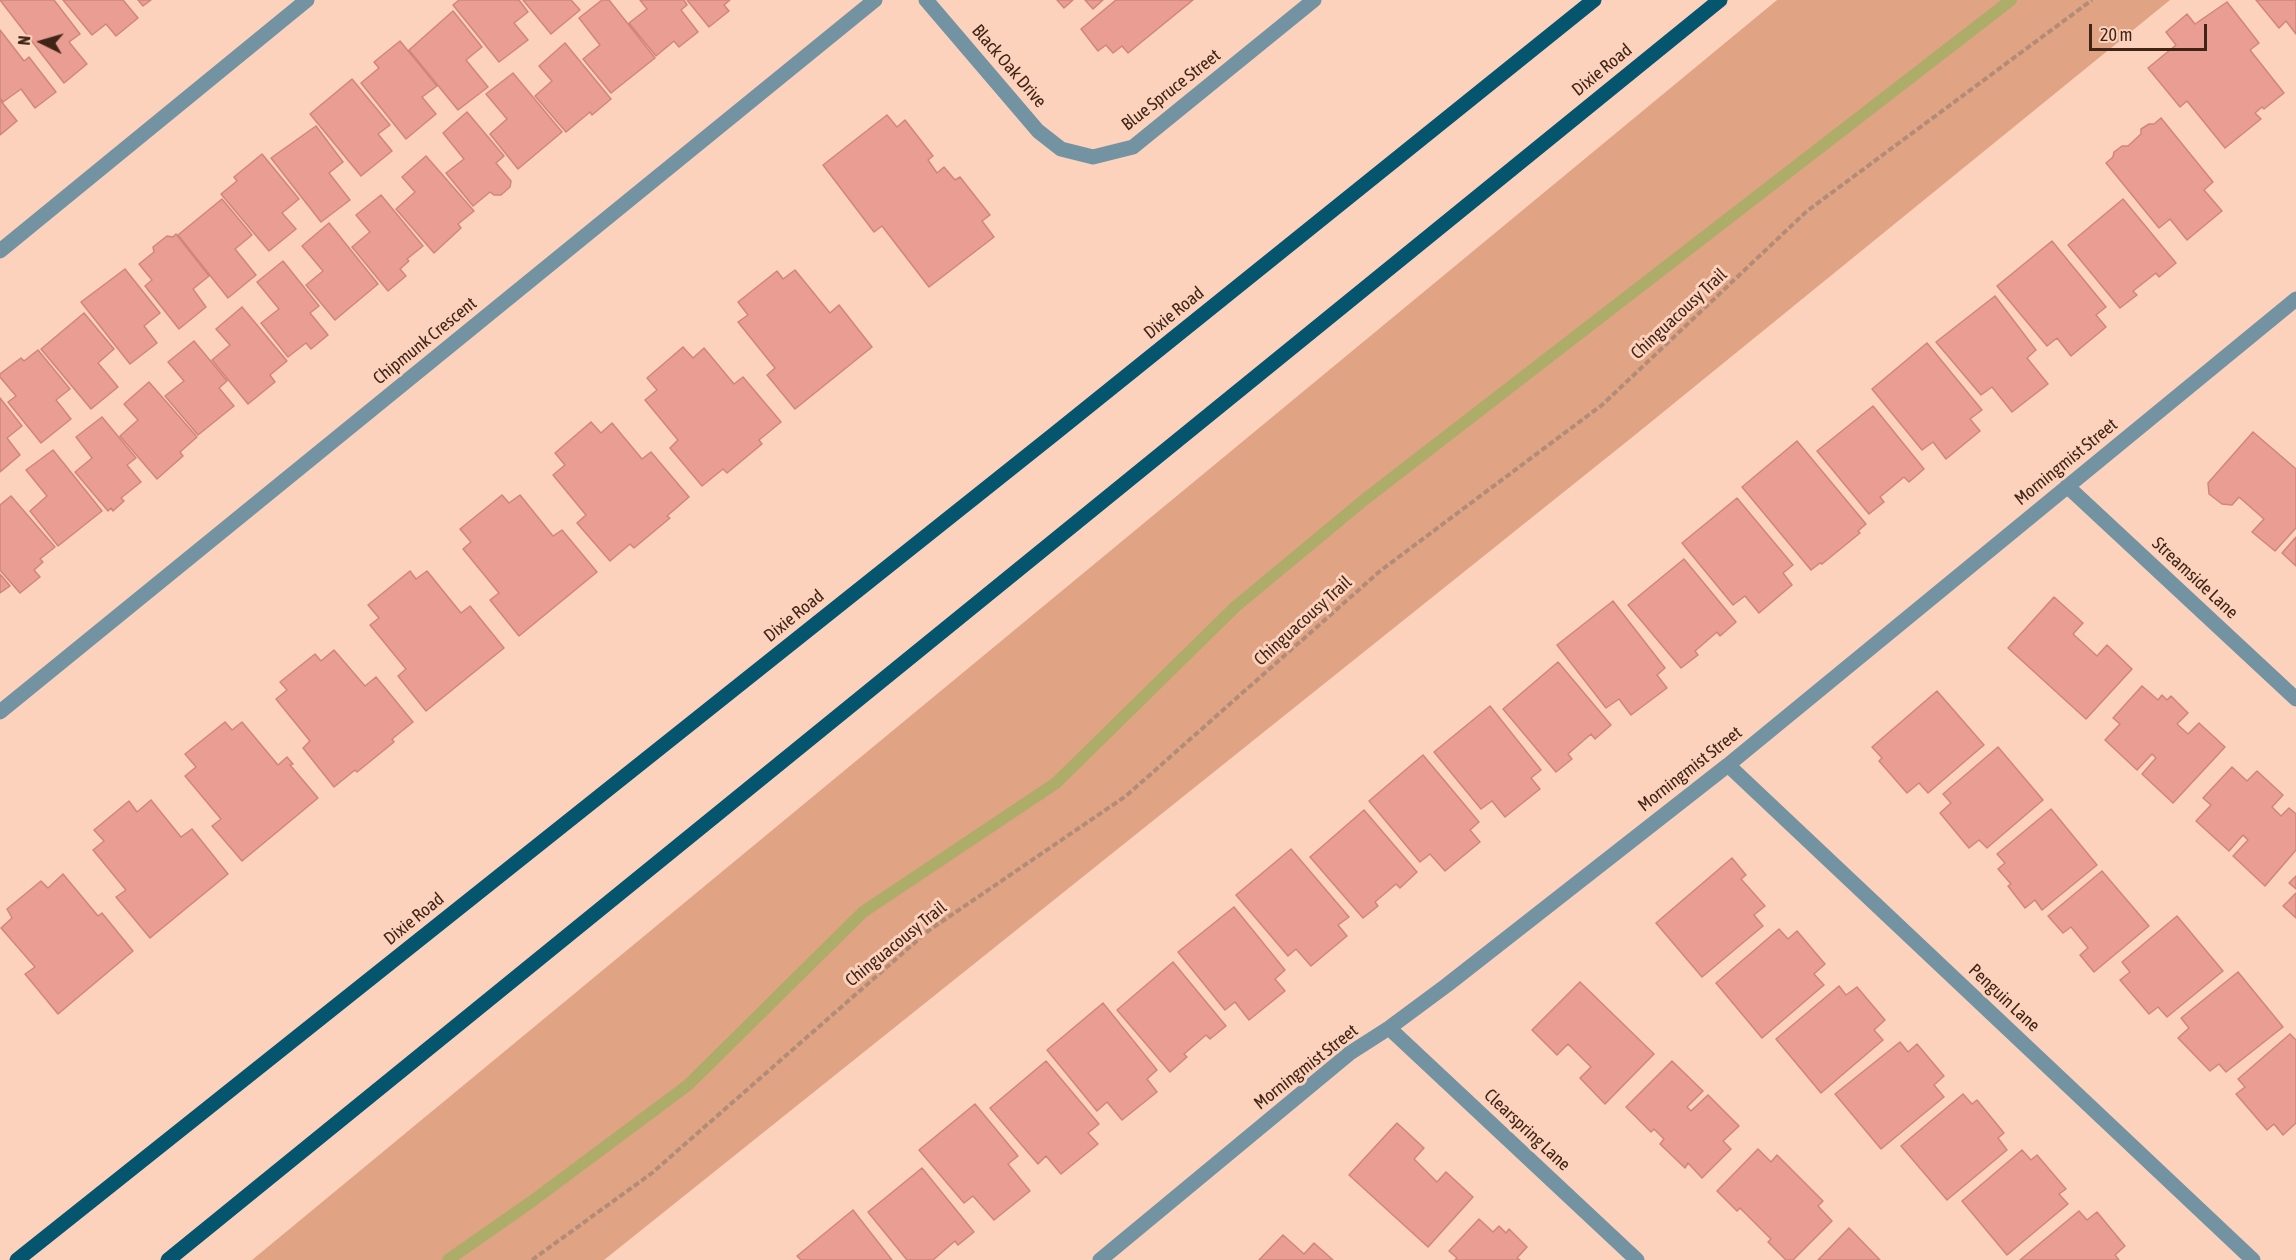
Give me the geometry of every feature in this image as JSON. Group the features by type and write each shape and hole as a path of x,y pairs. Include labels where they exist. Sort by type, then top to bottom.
{"main road":[{"name":"Dixie Road","path":"17,1260 1044,442 1594,0"},
{"name":"Dixie Road","path":"168,1260 1720,0"}],"street":[{"path":"0,251 307,0"},
{"name":"Chipmunk Crescent","path":"0,712 875,0"},
{"name":"Black Oak Drive","path":"926,0 1038,131"},
{"name":"Blue Spruce Street","path":"1038,131 1061,149 1093,156 1133,147 1314,0"},
{"name":"Morningmist Street","path":"1100,1260 1350,1053 1389,1028 1728,765 2296,299"},
{"name":"Streamside Lane","path":"2067,486 2296,699"},
{"name":"Penguin Lane","path":"1728,765 2253,1260"},
{"name":"Clearspring Lane","path":"1389,1028 1637,1260"}],"path":[{"name":"Chinguacousy Trail","path":"532,1260 652,1173 928,931 1126,796 1380,571 1602,405 1807,211 2092,0"}],"shaded area":[{"path":"1777,0 2170,0 1635,435 604,1260 252,1260"}],"building":[{"path":"0,0 54,0 80,34 69,42 87,64 64,83"},
{"path":"63,0 123,0 138,18 116,36 106,24 92,35"},
{"path":"138,0 151,0 143,6"},
{"path":"459,0 519,0 528,12 514,23 528,40 499,62 453,5"},
{"path":"523,0 571,0 580,10 551,34"},
{"path":"602,0 609,0 655,58 611,93 583,59 600,45 579,18"},
{"path":"640,0 684,0 687,5 681,10 698,32 679,47 674,41 656,56 629,23 647,9"},
{"path":"687,0 730,0 724,5 729,11 709,27"},
{"path":"1057,0 1073,0 1064,8"},
{"path":"1085,0 1103,0 1093,9"},
{"path":"1116,0 1193,0 1128,53 1122,46 1113,53 1106,45 1098,51 1081,29"},
{"path":"2256,0 2296,0 2296,34 2286,21 2279,28"},
{"path":"2227,2 2259,43 2250,50 2284,93 2264,109 2262,107 2255,113 2261,119 2225,148 2187,101 2180,107 2148,68 2176,45 2166,32 2187,14 2195,24"},
{"path":"453,11 482,47 466,60 488,87 458,110 409,50"},
{"path":"0,30 24,61 29,57 56,92 35,108 21,89 3,102 0,98"},
{"path":"400,41 437,86 422,97 436,114 406,139 361,83 379,68 374,62"},
{"path":"565,43 611,99 592,115 590,112 566,132 535,96 552,81 539,66"},
{"path":"513,73 562,132 518,169 490,134 507,119 486,94"},
{"path":"352,79 390,125 378,134 392,151 361,176 310,114"},
{"path":"0,100 17,121 0,135"},
{"path":"467,112 504,156 496,163 511,181 510,187 501,195 494,195 490,192 473,206 446,173 464,159 443,133"},
{"path":"887,115 897,127 905,120 933,156 928,160 937,173 944,167 955,180 960,177 990,215 982,221 994,237 929,287 882,226 874,232 823,165"},
{"path":"2161,118 2213,182 2204,190 2222,211 2187,240 2170,219 2159,228 2106,163 2113,157 2114,152 2122,146 2128,146 2141,134 2141,129 2154,124"},
{"path":"316,126 343,162 329,173 350,200 321,222 271,158"},
{"path":"262,154 299,199 282,213 296,229 269,251 221,194 237,181 234,177"},
{"path":"426,156 474,211 458,224 461,228 434,253 396,209 415,192 402,177"},
{"path":"381,195 423,246 407,259 409,261 400,269 406,276 388,291 352,247 370,232 356,215"},
{"path":"222,199 252,235 235,249 256,275 228,298 178,235"},
{"path":"2123,199 2176,263 2159,277 2156,273 2133,291 2137,295 2120,308 2068,245"},
{"path":"329,223 378,284 335,320 306,285 323,271 302,246"},
{"path":"176,234 209,276 193,289 206,307 179,329 145,286 152,280 139,264 154,252 153,247 167,236 173,237"},
{"path":"2052,241 2106,307 2096,315 2106,327 2071,356 2057,338 2047,346 1997,286"},
{"path":"283,261 319,306 310,313 328,335 311,349 306,343 288,357 261,323 279,309 257,282"},
{"path":"125,269 160,313 144,326 157,343 130,364 81,302"},
{"path":"795,270 830,313 839,305 872,347 795,409 767,375 775,368 738,322 748,315 738,302 777,271 783,279"},
{"path":"1995,296 2036,350 2027,358 2048,384 2012,412 1992,387 1981,395 1936,342"},
{"path":"242,307 287,361 270,375 275,382 248,404 212,360 230,345 216,329"},
{"path":"84,313 114,349 98,363 118,387 91,409 41,349"},
{"path":"194,341 227,381 219,388 234,406 198,435 165,396 184,381 168,362"},
{"path":"1927,343 1982,410 1970,419 1980,431 1946,459 1933,442 1922,450 1872,389"},
{"path":"683,347 693,358 704,348 734,384 743,377 781,422 759,440 762,444 727,473 723,469 702,486 670,448 678,440 645,400 657,390 647,378"},
{"path":"38,350 70,389 56,400 71,419 41,443 8,402 16,396 0,377 0,374 21,358 24,361"},
{"path":"149,382 197,437 180,452 183,456 157,479 120,436 138,420 124,404"},
{"path":"0,398 22,426 7,438 20,455 0,472"},
{"path":"1873,406 1924,469 1909,482 1904,477 1880,497 1884,502 1869,514 1817,451"},
{"path":"102,417 136,458 127,465 141,482 121,498 124,501 113,511 111,508 108,511 75,472 92,458 76,437"},
{"path":"591,422 601,433 612,423 642,459 651,452 689,497 667,516 670,518 634,548 630,544 610,561 577,523 586,515 553,475 565,465 555,453"},
{"path":"2253,432 2296,469 2296,528 2275,551 2252,532 2264,519 2239,497 2232,505 2222,504 2209,494 2208,483"},
{"path":"1797,441 1866,524 1858,531 1860,533 1822,564 1820,563 1811,570 1742,487"},
{"path":"53,450 102,511 58,546 30,511 47,496 26,470"},
{"path":"502,495 509,503 520,495 553,536 562,530 597,572 519,636 490,600 499,593 463,549 471,542 460,529"},
{"path":"11,496 55,547 40,559 43,562 34,570 40,577 20,593 0,570 0,505"},
{"path":"1737,498 1793,565 1783,573 1792,585 1759,613 1745,596 1733,605 1682,543"},
{"path":"2296,537 2296,566 2282,553"},
{"path":"1684,559 1736,622 1720,636 1717,632 1695,651 1698,655 1681,668 1628,605"},
{"path":"410,571 416,579 427,571 461,613 470,606 504,648 426,711 398,676 406,669 370,625 379,618 368,605"},
{"path":"0,574 10,586 0,593"},
{"path":"2054,597 2083,623 2073,634 2097,656 2107,645 2132,669 2086,719 2008,648"},
{"path":"1613,601 1665,668 1657,675 1667,688 1631,715 1619,699 1606,708 1557,645"},
{"path":"334,650 365,686 376,677 413,722 392,739 394,742 357,772 355,770 334,787 303,748 310,741 276,699 287,690 280,682 315,654 321,661"},
{"path":"1558,662 1611,725 1595,739 1591,734 1568,754 1572,759 1556,772 1503,709"},
{"path":"2142,686 2158,700 2162,695 2167,700 2171,696 2188,713 2177,724 2188,734 2199,723 2225,747 2173,803 2142,774 2156,758 2152,754 2137,770 2105,740 2120,724 2113,718"},
{"path":"1937,691 1984,745 1928,793 1919,783 1907,793 1879,761 1882,758 1872,747"},
{"path":"1490,706 1541,770 1531,778 1540,789 1505,817 1492,801 1481,809 1434,752"},
{"path":"225,722 232,730 242,722 278,765 287,757 293,764 290,765 318,798 242,861 212,826 221,819 185,776 196,767 185,754"},
{"path":"1998,747 2043,800 1987,848 1979,840 1969,848 1940,813 1951,803 1943,794"},
{"path":"1423,755 1479,822 1470,830 1480,842 1445,871 1430,854 1420,862 1369,801"},
{"path":"2232,767 2247,781 2257,771 2283,795 2272,807 2281,816 2289,808 2296,814 2296,850 2265,886 2233,856 2248,840 2243,835 2229,851 2196,821 2211,805 2203,798"},
{"path":"151,800 181,837 192,829 228,874 150,938 116,897 126,890 93,850 104,841 94,830 129,801 137,812"},
{"path":"2051,809 2097,865 2042,910 2035,900 2025,908 2008,886 2011,884 1998,869 2005,863 1997,854"},
{"path":"1364,810 1417,872 1400,888 1396,884 1375,902 1378,906 1363,918 1310,857"},
{"path":"1291,849 1349,917 1338,925 1347,936 1311,966 1296,949 1288,956 1236,895"},
{"path":"1732,858 1746,875 1741,879 1765,906 1754,915 1763,926 1702,977 1656,923"},
{"path":"2102,871 2149,926 2094,972 2080,955 2088,948 2071,927 2063,933 2048,916"},
{"path":"63,874 98,916 102,913 133,951 58,1014 25,974 35,967 1,928 12,918 7,909 41,881 48,888"},
{"path":"2296,876 2296,889 2289,883"},
{"path":"2296,893 2296,918 2283,906"},
{"path":"1234,907 1285,970 1275,979 1285,991 1249,1020 1235,1002 1225,1010 1178,952"},
{"path":"2177,916 2223,971 2167,1017 2158,1007 2149,1014 2120,980 2130,972 2122,962"},
{"path":"1779,929 1788,939 1797,931 1825,964 1814,974 1824,985 1762,1038 1716,983"},
{"path":"1173,962 1226,1026 1210,1039 1206,1035 1184,1054 1187,1057 1170,1072 1117,1010"},
{"path":"2238,972 2283,1027 2226,1072 2219,1064 2210,1071 2178,1038 2189,1028 2181,1018"},
{"path":"1580,982 1654,1054 1605,1104 1580,1078 1591,1067 1568,1044 1557,1055 1532,1030"},
{"path":"1839,986 1846,995 1857,987 1885,1020 1874,1030 1883,1040 1821,1093 1776,1039"},
{"path":"1103,1003 1157,1070 1147,1079 1157,1092 1122,1120 1107,1102 1097,1111 1047,1050"},
{"path":"2290,1034 2296,1040 2296,1123 2283,1135 2274,1124 2267,1130 2236,1094 2245,1087 2238,1079"},
{"path":"1900,1042 1908,1052 1917,1044 1944,1076 1934,1085 1944,1097 1881,1149 1835,1094"},
{"path":"1046,1061 1099,1124 1088,1133 1098,1144 1061,1174 1046,1156 1038,1164 990,1108"},
{"path":"1672,1061 1703,1091 1687,1107 1691,1111 1708,1095 1739,1126 1723,1141 1731,1149 1702,1178 1688,1163 1685,1168 1660,1144 1664,1139 1654,1129 1651,1132 1626,1107"},
{"path":"1963,1094 1972,1104 1977,1100 2004,1133 1998,1138 2007,1150 1947,1200 1901,1146"},
{"path":"975,1104 1018,1156 1008,1164 1030,1191 994,1220 973,1196 964,1203 919,1150"},
{"path":"1397,1123 1424,1148 1414,1159 1437,1182 1446,1172 1473,1197 1428,1247 1349,1175"},
{"path":"1758,1149 1771,1162 1777,1155 1823,1201 1818,1206 1832,1221 1793,1260 1786,1260 1768,1242 1771,1239 1740,1208 1737,1211 1717,1191"},
{"path":"2022,1150 2031,1160 2037,1155 2066,1189 2059,1194 2068,1204 2007,1255 1962,1201"},
{"path":"922,1168 974,1232 958,1245 955,1241 933,1260 907,1260 868,1212"},
{"path":"853,1210 892,1260 801,1260 797,1256"},
{"path":"2079,1211 2087,1220 2097,1212 2125,1246 2115,1255 2119,1260 2020,1260"},
{"path":"1479,1219 1493,1232 1499,1226 1506,1233 1509,1229 1527,1247 1517,1258 1520,1260 1455,1260 1457,1258 1449,1251"},
{"path":"1849,1228 1880,1260 1818,1260"},
{"path":"1283,1235 1304,1254 1314,1243 1333,1260 1259,1260"}],"waterway":[{"path":"448,1260 531,1202 688,1085 863,912 1056,783 1235,607 1364,500 2011,0"}]}
